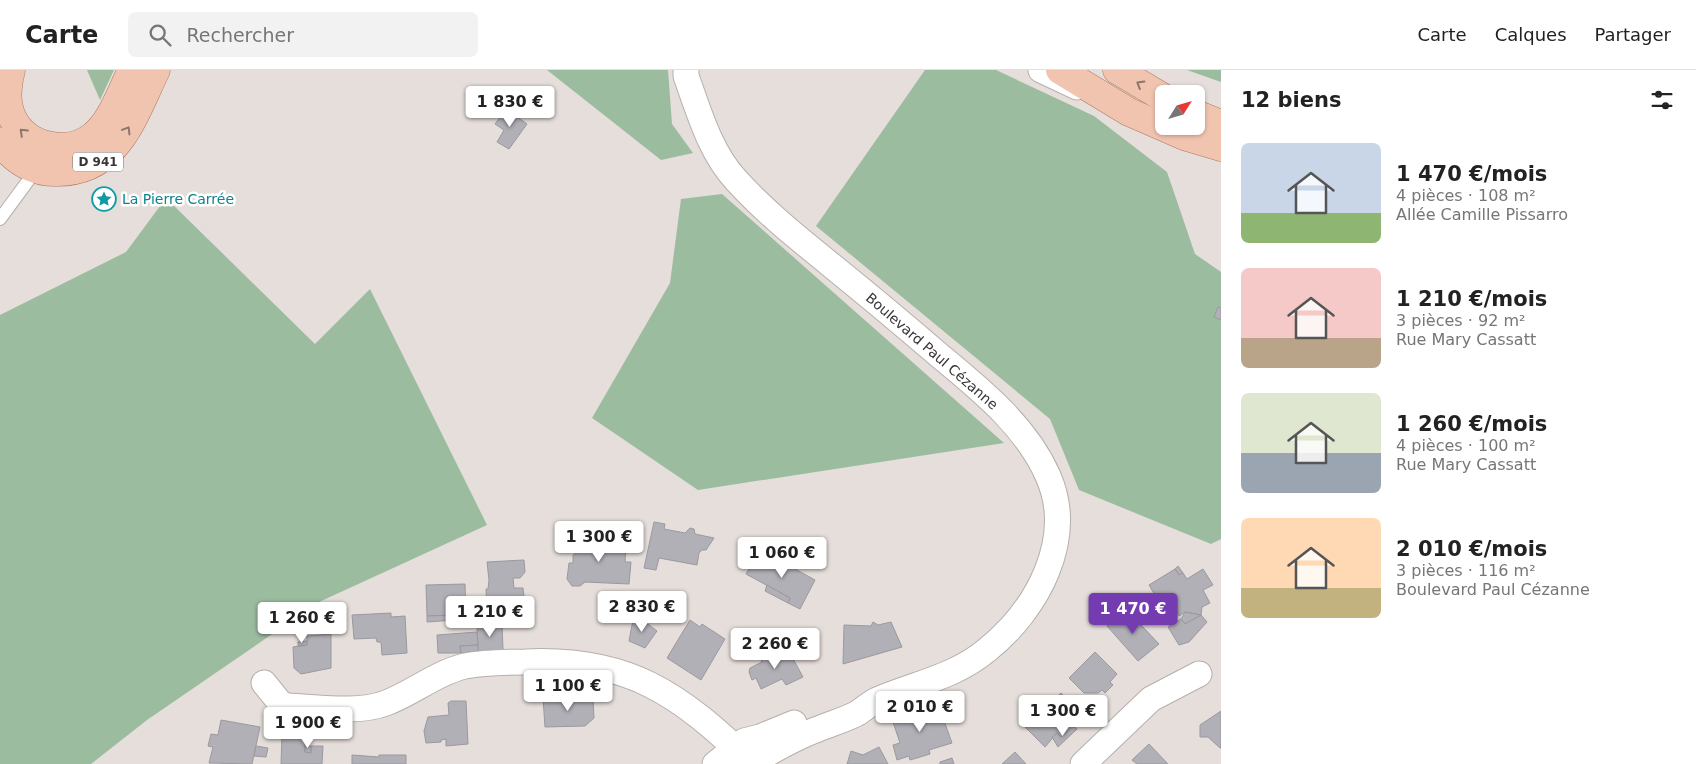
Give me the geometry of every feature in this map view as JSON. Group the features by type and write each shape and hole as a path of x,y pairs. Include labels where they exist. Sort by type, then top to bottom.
{"main road":[{"name":"D 941","path":"11,70 7,94 13,120 28,137 42,158 57,172 77,170 105,157 127,130 156,70"},
{"name":"D 941","path":"0,142 19,160 42,158 76,145 93,136 102,128 132,70"},
{"path":"1060,70 1129,112 1184,136 1221,147"},
{"path":"1117,70 1155,93"},
{"path":"1205,118 1221,124"}],"street":[{"name":"Boulevard Paul Cézanne","path":"686,70 697,106 718,155 734,178 795,236 984,393 1019,431 1039,458 1049,478 1057,512 1055,547 1045,576 1020,618 999,640 966,665 946,675 874,701 862,700 833,706 771,733 744,741 745,758 716,764"},
{"name":"Boulevard Paul Cézanne","path":"697,106 700,70"},
{"path":"1041,70 1129,112"},
{"path":"264,683 281,704 288,706 364,708 385,703 448,672 465,666 539,661 579,663 627,674 657,688 694,712 745,758"},
{"path":"1083,764 1150,699 1199,674"}],"lane":[{"path":"0,219 42,158"}],"green space":[{"path":"87,70 114,70 100,100"},
{"path":"547,70 668,70 672,124 693,153 661,160"},
{"path":"925,70 996,70 1094,116 1167,172 1195,254 1221,272 1221,539 1211,544 1079,490 1050,419 816,226"},
{"path":"1187,70 1221,70 1221,82"},
{"path":"722,194 1004,443 698,490 592,418 670,283 681,199"},
{"path":"166,198 315,344 370,289 487,525 319,602 147,720 91,764 0,764 0,315 126,252"}],"building":[{"path":"506,109 527,124 509,149 497,142 504,130 495,124"},
{"path":"1218,307 1221,308 1221,320 1214,317"},
{"path":"654,522 665,524 664,529 685,533 690,528 694,529 695,534 714,538 706,550 702,550 699,553 697,565 659,558 656,570 644,568"},
{"path":"599,538 626,543 625,562 631,562 629,584 585,582 580,586 572,586 567,579 569,563 573,563 573,555 576,553 577,540 598,541"},
{"path":"768,554 815,580 800,609 788,603 790,598 746,574 756,557 764,561"},
{"path":"524,560 525,572 520,578 513,578 514,588 523,588 526,616 516,616 513,612 508,614 508,617 501,624 487,614 486,589 488,589 489,580 487,562"},
{"path":"1178,566 1183,573 1179,575 1175,569"},
{"path":"1175,569 1179,575 1183,573 1187,579 1203,569 1213,585 1203,590 1210,603 1202,607 1201,615 1185,612 1179,616 1176,610 1169,608 1170,601 1167,596 1161,599 1156,597 1149,585"},
{"path":"465,584 466,620 455,620 455,615 427,616 426,585"},
{"path":"767,585 790,598 788,603 765,591"},
{"path":"1125,608 1159,644 1138,661 1107,626"},
{"path":"1185,612 1201,615 1185,624 1181,619"},
{"path":"391,613 391,617 405,616 407,653 382,655 381,642 377,642 376,638 354,639 352,615"},
{"path":"487,614 501,624 487,625"},
{"path":"455,615 455,620 427,622 427,616"},
{"path":"1201,615 1207,622 1189,642 1179,645 1168,627 1181,619 1185,624"},
{"path":"633,620 645,622 657,631 645,648 629,641"},
{"path":"690,620 700,627 702,624 725,639 701,680 667,658"},
{"path":"873,622 878,625 891,622 902,647 843,664 844,625 871,626"},
{"path":"502,624 503,650 478,651 477,626"},
{"path":"477,632 478,645 460,646 461,653 438,653 437,635"},
{"path":"331,634 331,668 301,674 294,668 293,647 307,645 307,636"},
{"path":"307,641 307,645 298,646 298,642"},
{"path":"478,645 478,651 461,653 460,646"},
{"path":"781,650 787,659 792,657 803,677 786,685 782,679 761,689 756,678 752,680 749,672 750,668 762,662 759,656 769,651 771,655"},
{"path":"1095,652 1117,674 1110,682 1113,685 1105,693 1102,690 1098,693 1084,693 1069,678"},
{"path":"1061,693 1083,716 1061,737 1057,733 1045,747 1025,727"},
{"path":"564,696 564,702 593,698 594,718 585,726 545,727 543,698"},
{"path":"451,701 466,701 468,744 446,746 446,739 441,740 441,742 426,743 424,731 428,717 449,715 448,703"},
{"path":"938,704 952,743 929,750 930,754 910,760 909,756 897,760 893,745 900,743 892,719"},
{"path":"1221,711 1220,748 1208,737 1200,737 1200,725"},
{"path":"221,720 260,727 252,764 209,763 213,747 208,746 211,734 218,735"},
{"path":"1074,726 1077,729 1058,747 1052,737 1057,733 1061,737"},
{"path":"282,733 305,733 305,752 311,753 311,746 323,746 322,764 281,764"},
{"path":"1149,744 1168,764 1137,764 1132,760"},
{"path":"256,746 268,748 266,757 254,756"},
{"path":"305,746 311,746 311,753 305,752"},
{"path":"879,747 888,764 847,764 851,751 863,755"},
{"path":"1015,752 1026,764 1002,764"},
{"path":"352,755 379,757 379,755 406,755 406,764 352,764"},
{"path":"952,758 954,764 940,764 940,762"}],"place":[{"name":"La Pierre Carrée","path":"104,199"}]}
